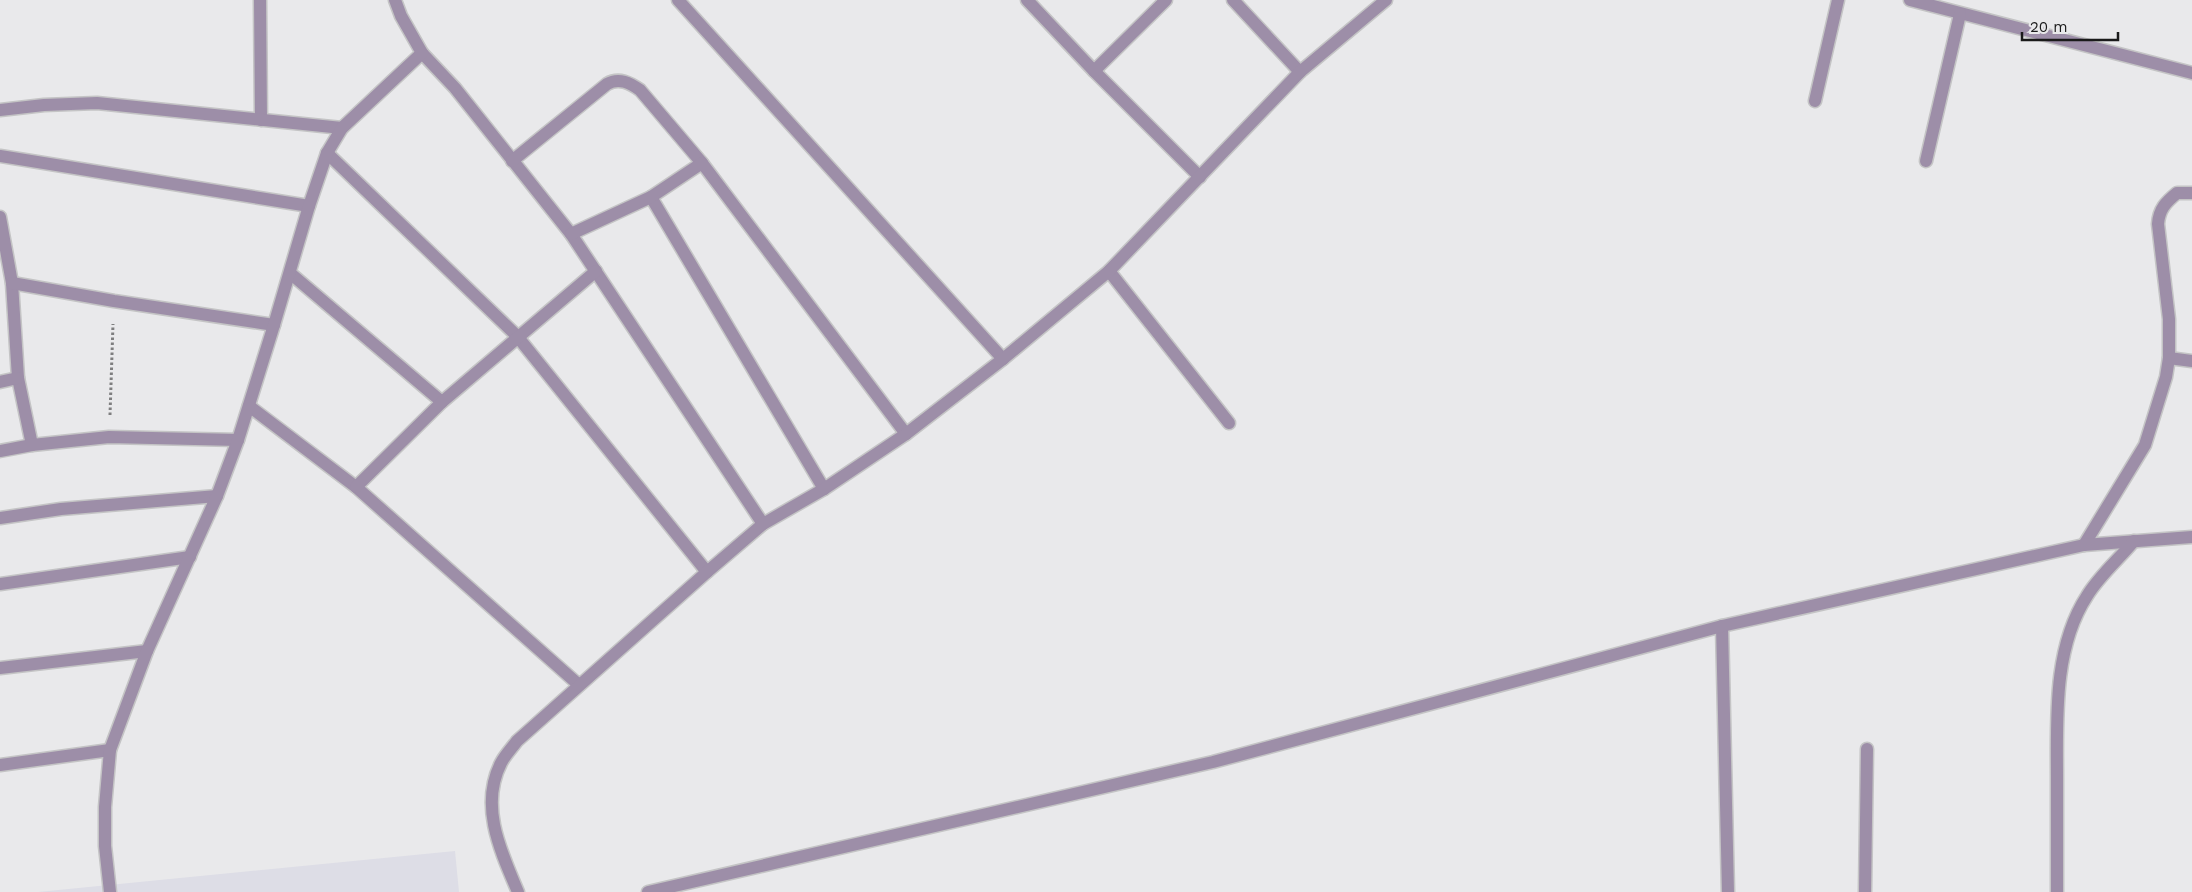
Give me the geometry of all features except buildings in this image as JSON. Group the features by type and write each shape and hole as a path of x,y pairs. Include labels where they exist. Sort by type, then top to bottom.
{"street":[{"path":"260,0 261,120"},
{"path":"395,0 401,16 422,53 455,88 571,234 763,524"},
{"path":"678,0 1003,359"},
{"path":"1027,0 1200,177"},
{"path":"1094,70 1166,0"},
{"path":"1234,0 1300,72"},
{"path":"518,892 498,845 491,804 501,763 517,740 763,524 824,488 906,434 1003,359 1109,271 1300,72 1386,0"},
{"path":"1815,101 1838,0"},
{"path":"1910,0 2192,73"},
{"path":"1926,161 1960,14"},
{"path":"110,892 105,846 106,789 110,750 147,651 216,496 238,440 327,153 342,128 422,53"},
{"path":"512,161 612,81 628,82 640,90 702,163 906,434"},
{"path":"0,110 44,105 97,103 342,128"},
{"path":"327,153 518,336 707,572"},
{"path":"0,156 309,206"},
{"path":"571,234 651,197 702,163"},
{"path":"2084,545 2145,445 2166,378 2170,358 2169,319 2158,232 2158,215 2162,207 2177,193 2192,193"},
{"path":"651,197 824,488"},
{"path":"0,217 12,283 18,378 32,445"},
{"path":"356,487 442,402 596,271"},
{"path":"1109,271 1229,423"},
{"path":"290,272 442,402"},
{"path":"12,283 114,301 274,325"},
{"path":"2170,358 2192,361"},
{"path":"0,382 18,378"},
{"path":"249,406 356,487 579,685"},
{"path":"0,451 32,445 109,437 238,440"},
{"path":"0,518 61,509 216,496"},
{"path":"648,892 1213,762 1722,626 2084,545 2192,537"},
{"path":"2057,892 2057,728 2065,655 2072,626 2086,596 2134,541"},
{"path":"0,584 190,556"},
{"path":"1722,626 1728,892"},
{"path":"0,668 147,651"},
{"path":"1866,892 1867,748"},
{"path":"0,765 110,750"}],"path":[{"path":"109,437 114,301"}],"shaded area":[{"path":"455,851 459,892 38,892"}]}
